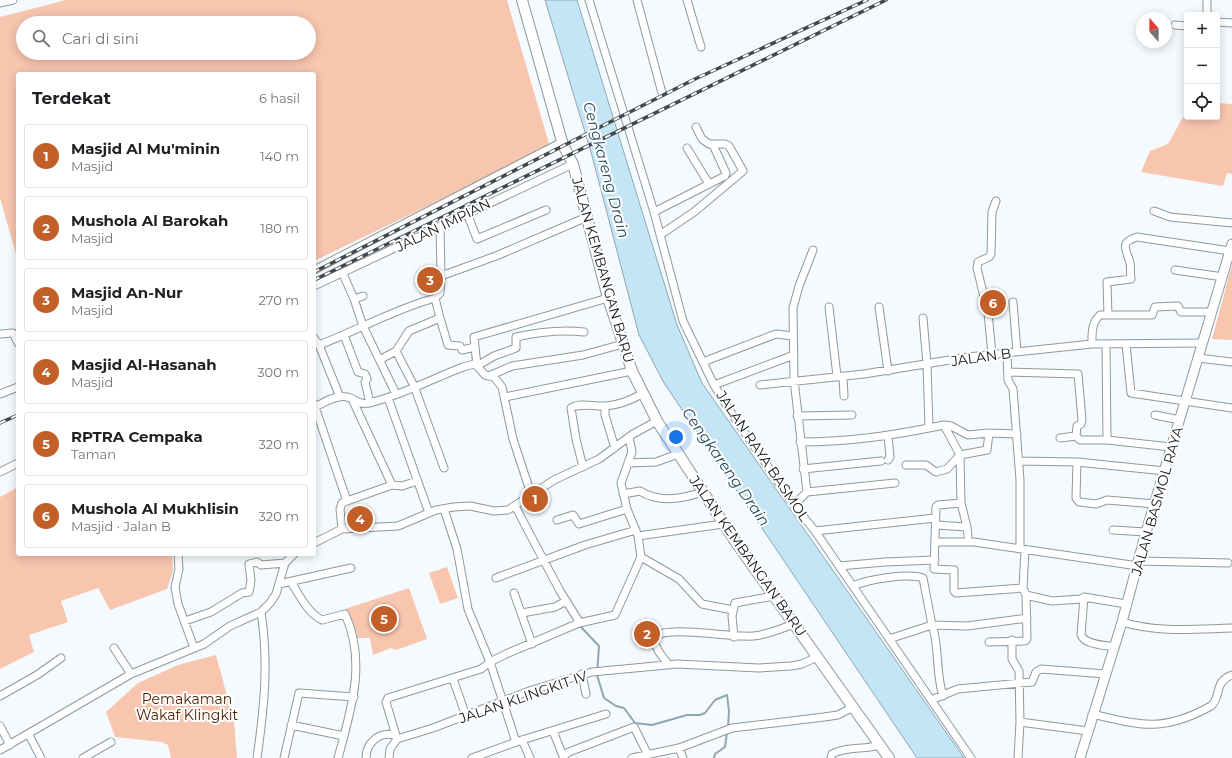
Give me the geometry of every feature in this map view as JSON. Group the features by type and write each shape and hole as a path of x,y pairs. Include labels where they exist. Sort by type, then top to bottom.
{"main road":[{"name":"JALAN KEMBANGAN BARU","path":"522,0 562,142 572,164 587,217 596,262 632,371 642,394 657,421 702,492 774,596 890,758"}],"street":[{"path":"0,3 13,0"},
{"name":"JALAN RAYA BASMOL","path":"589,0 654,212 683,321 714,385 794,505 840,566 971,758"},
{"path":"637,0 662,93"},
{"path":"687,0 701,47"},
{"path":"1207,0 1207,12"},
{"path":"1220,22 1232,23"},
{"path":"1175,26 1184,26"},
{"path":"660,235 694,212 743,172 729,146 725,144 708,144 702,139 696,127"},
{"path":"316,269 562,142"},
{"path":"654,212 726,175 714,147"},
{"path":"688,148 709,184"},
{"name":"JALAN IMPIAN","path":"316,285 343,274 440,226 572,164"},
{"path":"992,354 988,313 976,268 978,262 989,257 991,254 992,212 996,201"},
{"path":"467,214 478,238 546,210"},
{"path":"1154,211 1170,217 1232,223"},
{"path":"441,276 504,253 587,217"},
{"path":"319,345 435,298 440,293 440,226"},
{"path":"1108,315 1107,282 1130,280 1130,263 1125,244 1128,240 1137,237 1231,248"},
{"name":"JALAN BASMOL RAYA","path":"1080,758 1092,714 1122,622 1146,532 1231,248"},
{"path":"807,492 803,469 794,380 793,308 795,296 813,250"},
{"path":"1175,270 1223,276"},
{"path":"343,274 354,299 363,326 396,394"},
{"path":"354,299 362,296"},
{"path":"435,298 448,344 460,346 462,350 475,347"},
{"path":"477,366 474,337 608,298"},
{"path":"1014,302 1017,352"},
{"path":"1092,344 1092,328 1095,320 1100,315 1152,314 1154,307 1178,306 1181,312 1212,312"},
{"path":"878,307 888,371"},
{"path":"829,308 844,396"},
{"path":"381,361 381,359 396,351 409,331 440,318"},
{"path":"923,318 927,364 929,428"},
{"path":"477,366 494,356 516,348 516,337 547,331 568,330 584,332"},
{"path":"0,334 13,333 16,339"},
{"path":"703,362 776,334 793,336"},
{"path":"344,335 358,372 365,374 367,379 364,382 370,403"},
{"path":"316,341 340,397"},
{"name":"JALAN B","path":"760,385 794,380 888,371 992,354 1006,354 1092,344 1203,343"},
{"path":"489,376 512,366 583,355 623,344"},
{"path":"1106,344 1106,440"},
{"path":"1126,344 1131,393 1232,408"},
{"path":"396,351 414,386 444,468"},
{"path":"989,642 1027,640 1026,595 1023,588 1019,451 1013,389 1008,380 1006,354"},
{"path":"714,385 794,356"},
{"path":"1198,358 1232,362"},
{"path":"316,404 340,397 347,397 353,401 364,404 370,403 388,398 414,386 474,364 485,375 494,377 498,380 505,397 511,434 531,494"},
{"path":"505,397 632,371"},
{"path":"1008,372 1078,374 1082,420 1081,424 1077,426 1076,436"},
{"path":"0,394 16,388"},
{"path":"583,467 576,440 571,408 574,406 604,406 622,403 642,394"},
{"path":"388,398 428,513"},
{"path":"353,401 392,485"},
{"path":"604,406 605,415 615,448"},
{"path":"797,416 852,415"},
{"path":"1155,415 1180,420"},
{"path":"316,420 347,501"},
{"path":"316,542 342,529 398,526 428,513 444,509 470,506 501,511 515,506 554,480 599,459 629,437 657,421"},
{"path":"800,442 830,442 888,436 944,425 951,426 968,435 990,433 1017,434"},
{"path":"944,425 960,455 961,503 968,536"},
{"path":"906,466 926,464 936,472 947,469 960,455 987,450 990,433"},
{"path":"803,469 884,460 890,457 888,436"},
{"path":"1060,438 1076,436 1080,440 1106,440 1171,447"},
{"path":"389,758 390,749 396,737 386,702 388,698 485,667 490,662 578,624 615,614 641,557 637,533 623,494 621,480 632,450 629,437"},
{"path":"628,463 656,462 678,454"},
{"path":"1019,461 1077,462 1165,471"},
{"path":"1077,462 1076,498 1079,502 1096,504 1107,500 1155,504"},
{"path":"0,472 16,464"},
{"path":"342,529 340,509 342,503 392,485 402,486 417,481"},
{"path":"794,505 807,492 895,484"},
{"path":"623,494 636,491 652,498 662,499 686,497 702,492"},
{"path":"961,503 936,506 935,569 954,570 954,591 956,593 1023,588"},
{"path":"515,506 578,624"},
{"path":"444,509 457,549 468,608 490,662 519,741 530,758"},
{"path":"557,520 573,515 577,524 579,524 628,509"},
{"path":"815,531 936,521 967,527"},
{"path":"496,578 543,560 637,533 724,524"},
{"path":"1113,530 1146,532"},
{"path":"936,542 974,542 1138,563 1228,564"},
{"path":"178,556 179,569 175,587 178,604 194,648"},
{"path":"0,750 131,674 204,644 236,623 261,612 270,603 279,584 286,563 291,556"},
{"path":"641,557 679,579 702,604 733,610"},
{"path":"185,621 211,612 242,593 249,592 251,581 249,564 256,562 261,566 286,563"},
{"path":"840,566 885,562 934,564"},
{"path":"279,584 351,568"},
{"path":"853,586 877,580 900,577 923,578 935,635 938,680 943,696"},
{"path":"291,582 306,607 319,618 328,619 343,613 345,614 355,643 356,672 354,697 338,758"},
{"path":"514,593 532,644"},
{"path":"1026,595 1052,601 1081,599 1084,597 1126,604"},
{"path":"734,637 733,610 738,601 774,596"},
{"path":"1084,597 1082,638 1088,642 1114,647"},
{"path":"522,613 555,607 565,601"},
{"path":"257,758 266,672 261,612"},
{"path":"889,639 932,625 967,626 1027,618"},
{"path":"1122,622 1135,626 1168,631 1232,628"},
{"path":"670,664 658,652 654,644 654,636 659,633 678,631 734,637 759,636 794,624"},
{"path":"1012,640 1012,656 1018,669 1020,684 1018,758"},
{"path":"114,648 131,674"},
{"name":"JALAN KLINGKIT IV","path":"366,758 366,750 369,743 375,739 389,734 396,737 466,716 582,674 670,664 759,668 791,666 802,664 818,657"},
{"path":"0,696 41,672 61,658"},
{"path":"931,700 962,689 1020,684 1033,681 1035,673 1041,669 1106,674"},
{"path":"582,674 586,694"},
{"path":"1092,714 1132,723 1151,725 1166,724 1211,706 1214,702 1221,682 1232,675"},
{"path":"453,678 466,716"},
{"path":"284,758 299,693 354,697"},
{"path":"632,758 679,748 732,728 838,715 853,707"},
{"path":"472,758 519,741 606,714"},
{"path":"1020,722 1088,731"},
{"path":"291,725 344,736"},
{"path":"0,726 10,745"},
{"path":"553,730 563,757 634,727 643,756"},
{"path":"28,735 41,758"},
{"path":"83,758 111,742"},
{"path":"831,758 832,754 848,748 873,747 880,745"},
{"path":"679,748 684,758"}],"green space":[{"path":"66,0 507,0 550,147 316,260 316,72 16,72 16,254 0,198 0,17"},
{"path":"1220,103 1232,104 1232,174 1227,173 1223,186 1141,172 1150,151 1168,144 1184,115 1184,120 1220,120"},
{"path":"1232,265 1232,340 1212,339"},
{"path":"16,488 16,556 172,556 173,571 167,589 110,610 98,588 61,601 68,622 29,635 34,652 0,669 0,497"},
{"path":"447,567 458,598 440,604 429,573"},
{"path":"409,588 427,639 396,650 391,648 373,655 370,638 357,638 357,633 352,628 345,609"},
{"name":"Pemakaman Wakaf Klingkit","path":"216,655 234,722 237,758 171,758 168,745 162,742 115,737 106,712 138,683 178,665"}],"water":[{"name":"Cengkareng Drain","path":"545,0 577,0 677,325 702,383 964,758 917,758 664,383 639,335 591,152"}],"waterway":[{"path":"579,625 599,646 597,675 604,698 616,706 624,708 635,723 652,725 687,715 700,715 705,713 715,700 727,695 729,711 728,728"},
{"path":"714,758 715,754 725,747 727,732"}],"railway":[{"path":"316,271 695,79 867,0"},
{"path":"316,279 886,0"},
{"path":"0,423 16,416"}],"place":[{"name":"Masjid An-Nur","path":"430,280"},
{"name":"Mushola Al Mukhlisin","path":"993,303"},
{"name":"Masjid Al Mu'minin","path":"535,499"},
{"name":"Masjid Al-Hasanah","path":"360,519"},
{"name":"RPTRA Cempaka","path":"384,619"},
{"name":"Mushola Al Barokah","path":"647,634"}]}
